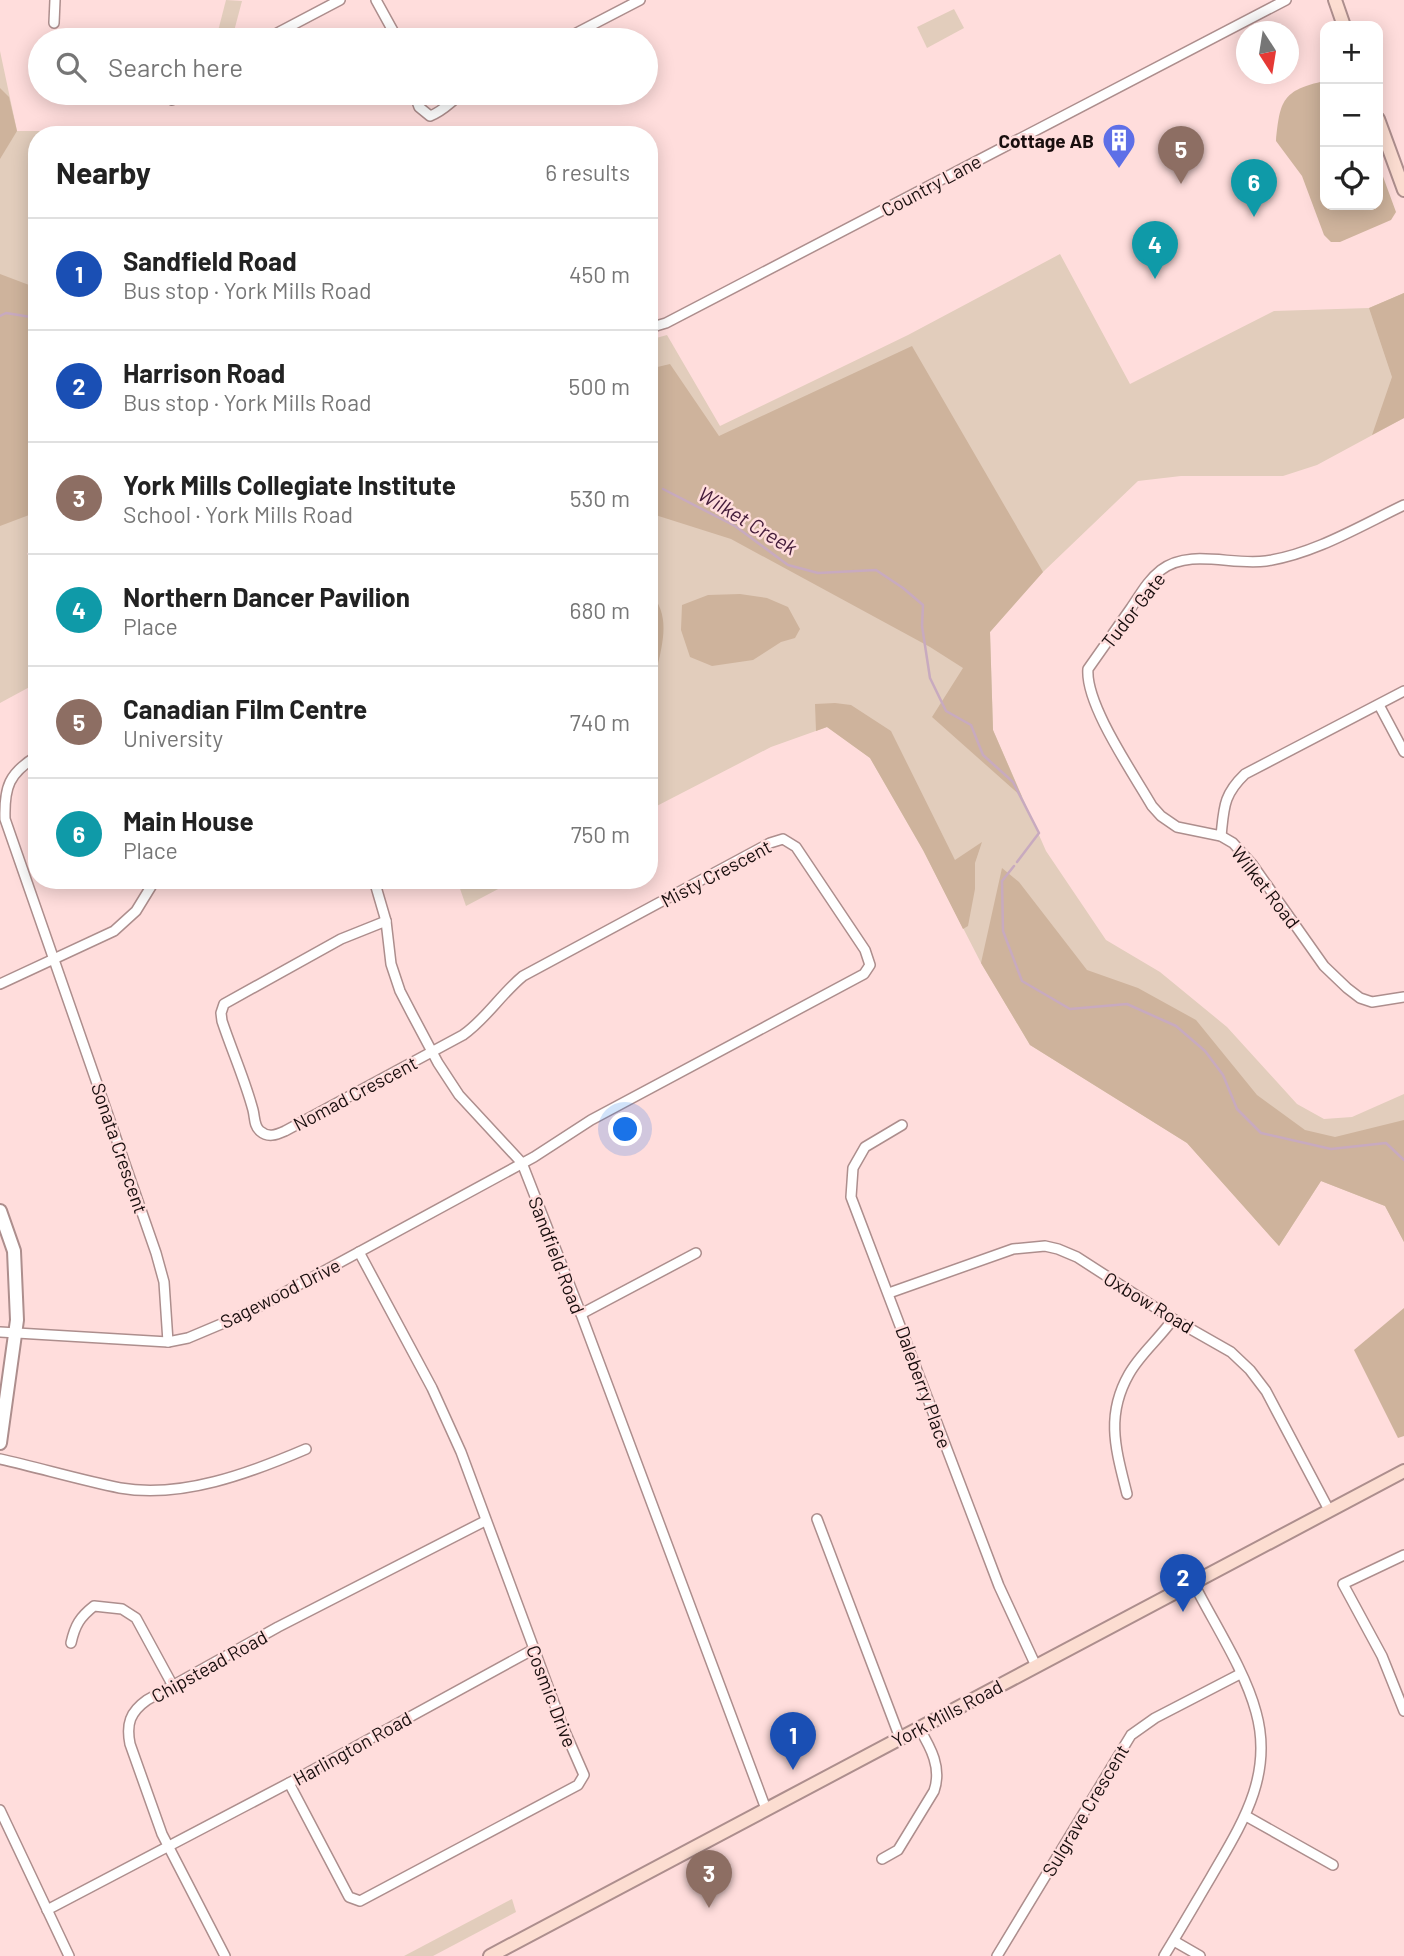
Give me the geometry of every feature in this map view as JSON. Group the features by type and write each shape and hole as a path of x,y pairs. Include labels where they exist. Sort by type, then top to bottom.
{"main road":[{"path":"1335,0 1342,21"},
{"path":"1383,133 1404,190"},
{"name":"York Mills Road","path":"490,1956 1329,1510 1402,1475"}],"street":[{"path":"54,23 55,0"},
{"path":"287,28 340,0"},
{"path":"376,0 391,28"},
{"path":"586,28 640,0"},
{"name":"Country Lane","path":"658,325 1286,0"},
{"path":"418,105 430,116 443,111 448,105"},
{"name":"Tudor Gate","path":"1221,836 1177,827 1152,806 1095,707 1090,693 1088,669 1151,580 1174,562 1184,559 1245,562 1280,558 1315,547 1404,505"},
{"name":"Wilket Road","path":"1404,691 1245,775 1228,794 1223,807 1221,836 1233,843 1247,858 1324,966 1347,988 1372,1002 1404,996"},
{"path":"1379,705 1404,752"},
{"name":"Sonata Crescent","path":"28,762 12,776 5,790 5,819 28,884"},
{"name":"Misty Crescent","path":"431,1051 477,1025 513,985 542,965 770,843 783,839 796,847 865,950 870,965 864,974 591,1120 522,1163"},
{"name":"Sonata Crescent","path":"30,889 156,1253 164,1282 169,1342"},
{"path":"0,984 114,931 136,911 149,889"},
{"name":"Sandfield Road","path":"377,889 386,921 394,975 431,1051 459,1095 522,1163 766,1810"},
{"name":"Nomad Crescent","path":"386,921 341,939 224,1004 222,1021 252,1106 256,1126 267,1136 276,1135 431,1051"},
{"name":"Daleberry Place","path":"902,1125 865,1147 853,1168 851,1197 999,1586 1037,1666"},
{"name":"Sagewood Drive","path":"0,1332 169,1342 188,1338 245,1314 522,1163"},
{"path":"0,1211 14,1251 16,1334 0,1443"},
{"name":"Oxbow Road","path":"889,1293 995,1254 1033,1246 1059,1249 1077,1257 1231,1352 1250,1370 1266,1391 1329,1510"},
{"name":"Cosmic Drive","path":"289,1783 349,1896 360,1901 579,1785 584,1775 563,1727 461,1452 432,1388 359,1252"},
{"path":"581,1314 696,1252"},
{"path":"1127,1494 1113,1438 1116,1406 1129,1372 1173,1318"},
{"path":"0,1459 122,1488 153,1490 232,1478 306,1449"},
{"path":"817,1519 900,1738"},
{"name":"Chipstead Road","path":"225,1956 162,1834 128,1732 132,1714 138,1707 173,1686 278,1627 485,1521"},
{"path":"1404,1555 1343,1584 1382,1656 1404,1711"},
{"path":"1164,1956 1247,1816 1258,1776 1260,1732 1256,1712 1240,1674 1193,1582"},
{"path":"71,1643 81,1616 94,1606 122,1609 136,1618 173,1686"},
{"name":"Harlington Road","path":"47,1910 289,1783 534,1649"},
{"name":"Sulgrave Crescent","path":"997,1956 1131,1735 1155,1718 1240,1674"},
{"path":"882,1859 898,1850 938,1781 935,1760 919,1728"},
{"path":"0,1810 69,1956"},
{"path":"1247,1816 1333,1865"},
{"path":"1174,1941 1200,1956"}],"shaded area":[{"path":"226,0 242,1 235,28 219,28"},
{"path":"954,9 964,28 927,48 917,27"},
{"path":"0,51 17,131 28,131 28,688 0,703"},
{"path":"1320,82 1320,210 1383,210 1383,177 1396,212 1391,220 1340,242 1331,242 1324,235 1302,176 1276,141 1279,116 1286,99 1292,93"},
{"path":"0,88 9,97 17,131 0,159"},
{"path":"1060,254 1130,384 1274,311 1369,308 1404,293 1404,418 1317,465 1283,476 1181,476 1138,481 1043,572 990,632 993,730 1046,851 1106,940 1160,972 1227,1027 1297,1104 1324,1119 1352,1117 1404,1094 1404,1242 1385,1206 1321,1181 1279,1246 1187,1143 1030,1045 981,963 923,850 870,758 827,727 771,747 658,805 658,338 667,335 720,426 908,335"},
{"path":"0,274 28,285 28,515 0,526"},
{"path":"1404,293 1404,418 1372,435 1392,377 1369,308"},
{"path":"912,346 1043,572 990,632 993,730 1022,797 932,717 963,668 930,647 731,539 658,516 658,367 670,364 719,436"},
{"path":"740,594 767,598 788,607 800,629 795,638 781,642 753,660 712,666 690,657 681,630 682,605 708,595"},
{"path":"658,604 664,628 658,663"},
{"path":"815,704 851,705 891,731 955,860 982,842 975,863 975,889 968,926 963,929 923,850 870,758 827,727 816,731"},
{"path":"1002,868 1019,882 1087,970 1138,988 1196,1020 1257,1095 1305,1130 1335,1137 1404,1120 1404,1242 1385,1206 1321,1181 1279,1246 1187,1143 1030,1045 981,963"},
{"path":"460,889 498,889 466,906"},
{"path":"1404,1308 1404,1436 1398,1438 1354,1350"},
{"path":"512,1899 516,1912 433,1956 404,1956"}],"waterway":[{"name":"Wilket Creek","path":"0,316 6,313 28,317"},
{"name":"Wilket Creek","path":"663,489 735,526 788,565 818,573 876,570 923,605 922,626 930,678 946,711 971,725 983,755 1013,782 1039,833 1017,862"},
{"name":"Wilket Creek","path":"1014,866 1002,881 1003,931 1022,981 1070,1009 1127,1004 1176,1026 1205,1051 1223,1075 1237,1109 1261,1133 1331,1149 1386,1143 1404,1160"}],"place":[{"name":"Cottage AB","path":"1119,170"},
{"name":"Canadian Film Centre","path":"1181,184"},
{"name":"Main House","path":"1254,217"},
{"name":"Northern Dancer Pavilion","path":"1155,279"},
{"name":"Harrison Road","path":"1183,1612"},
{"name":"Sandfield Road","path":"793,1770"},
{"name":"York Mills Collegiate Institute","path":"709,1908"}]}
